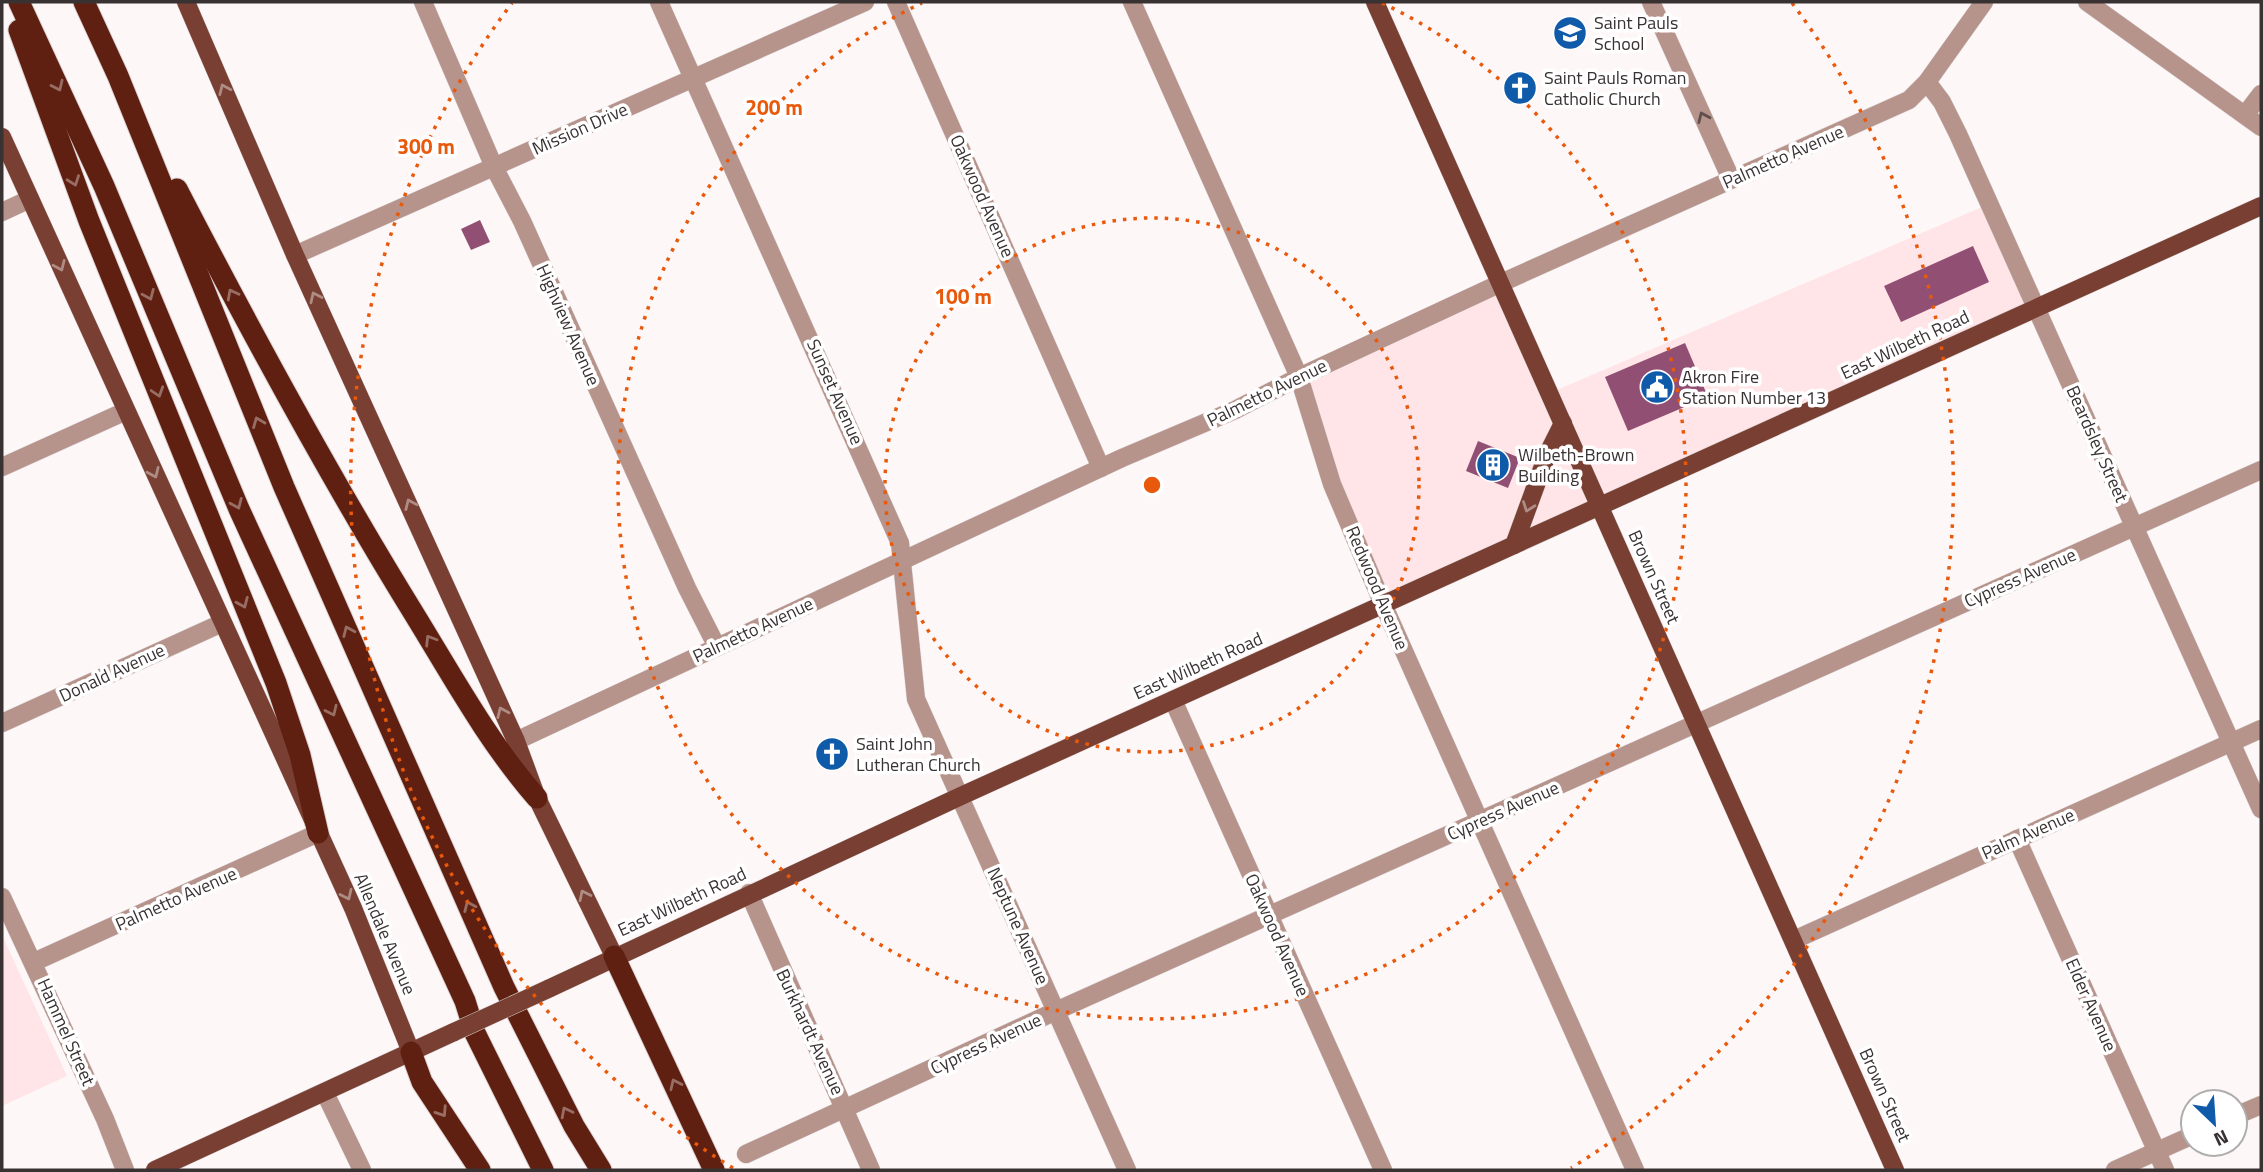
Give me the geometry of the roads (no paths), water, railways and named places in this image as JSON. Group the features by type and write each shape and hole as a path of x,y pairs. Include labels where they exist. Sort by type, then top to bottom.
{"highway":[{"path":"8,2 89,221 276,683 300,755 318,833"},
{"path":"19,2 104,186 239,509 466,1001 475,1033 543,1170"},
{"path":"84,2 118,76 285,487 499,975 574,1126 601,1170"},
{"path":"118,76 276,381 371,544 486,731 510,768 537,798"},
{"path":"614,956 713,1170"},
{"path":"411,1052 422,1082 480,1170"}],"main road":[{"path":"186,2 295,256 516,741 537,798 614,956"},
{"name":"Brown Street","path":"1375,2 1895,1170"},
{"name":"Allendale Avenue","path":"2,137 353,908 411,1052"},
{"name":"East Wilbeth Road","path":"155,1170 749,893 2261,206"},
{"path":"1514,545 1547,455 1563,423"}],"street":[{"name":"Highview Avenue","path":"423,2 494,167 522,221 687,588 717,647"},
{"name":"Sunset Avenue","path":"659,2 900,543 916,699 961,796"},
{"name":"Mission Drive","path":"295,256 865,2"},
{"name":"Oakwood Avenue","path":"896,2 1101,468"},
{"name":"Redwood Avenue","path":"1132,2 1299,377 1332,484 1383,604 1635,1170"},
{"path":"1651,2 1731,179"},
{"name":"Palmetto Avenue","path":"516,741 1101,468 1236,410 1299,377 1909,100 1927,82 1984,2"},
{"path":"2087,2 2261,127"},
{"name":"Beardsley Street","path":"1927,82 1942,102 1958,134 2261,809"},
{"path":"2245,115 2261,94"},
{"path":"2,212 30,199"},
{"path":"2,467 126,411"},
{"name":"Cypress Avenue","path":"746,1154 1056,1011 2261,471"},
{"name":"Donald Avenue","path":"2,723 222,623"},
{"name":"Oakwood Avenue","path":"1172,700 1382,1170"},
{"name":"Palm Avenue","path":"1794,940 2261,729"},
{"name":"Neptune Avenue","path":"961,796 1127,1170"},
{"name":"Palmetto Avenue","path":"34,962 318,833"},
{"name":"Elder Avenue","path":"2017,839 2165,1170"},
{"name":"Burkhardt Avenue","path":"749,893 871,1170"},
{"name":"Hammel Street","path":"2,897 34,962 125,1170"},
{"path":"325,1093 362,1170"},
{"path":"2115,1170 2179,1141"}],"place":[{"name":"Saint Pauls School","path":"1570,33"},
{"name":"Saint Pauls Roman Catholic Church","path":"1520,88"},
{"name":"Akron Fire Station Number 13","path":"1657,387"},
{"name":"Wilbeth-Brown Building","path":"1493,465"},
{"name":"Saint John Lutheran Church","path":"832,754"}]}
